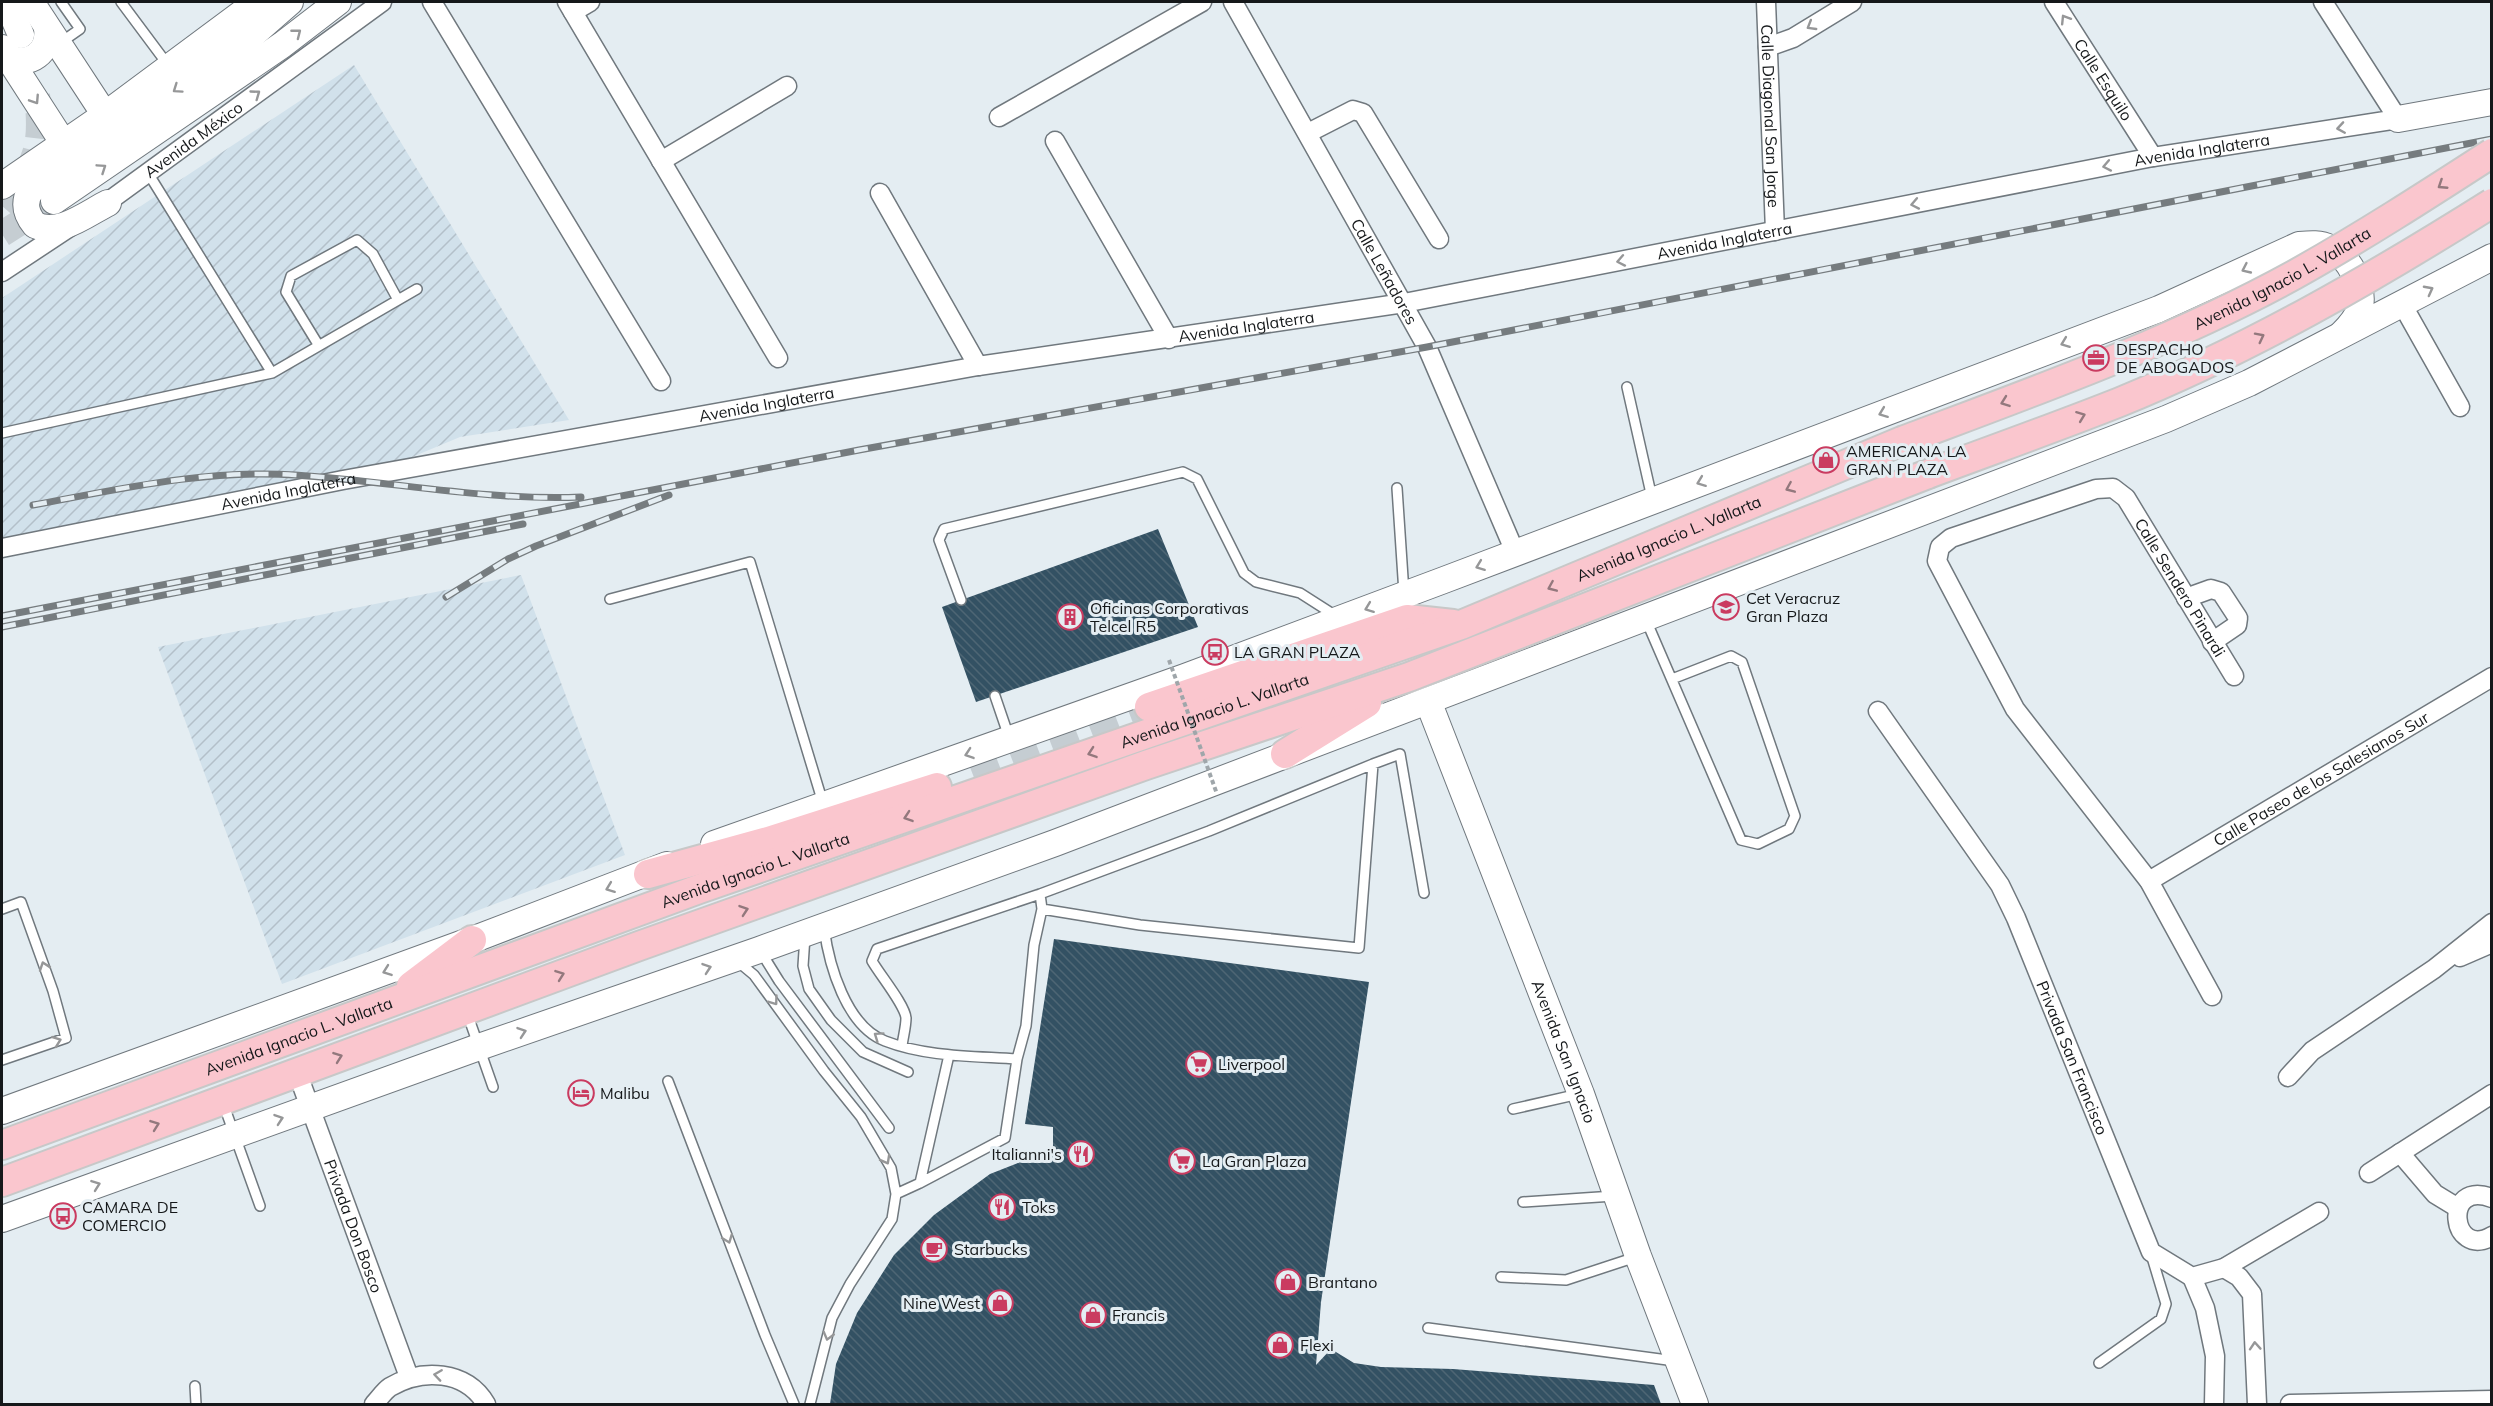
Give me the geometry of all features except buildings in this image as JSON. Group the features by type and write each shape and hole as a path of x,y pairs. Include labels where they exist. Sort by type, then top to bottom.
{"main road":[{"path":"7,2 10,47 16,61 34,59 53,36"},
{"path":"31,2 105,115"},
{"path":"2,186 105,115 257,2"},
{"path":"108,203 51,230 35,225 26,209 26,199 30,191 242,44 290,2"},
{"name":"Avenida México","path":"54,201 282,45 338,2"},
{"path":"10,47 64,144"},
{"path":"2431,113 2492,93"},
{"name":"Avenida Inglaterra","path":"2398,119 2492,102"},
{"name":"Avenida Ignacio L. Vallarta","path":"2,1111 648,874 710,845 1341,619 1461,625 1902,441 2124,356 2212,316 2293,275 2360,236 2492,153"},
{"name":"Avenida Ignacio L. Vallarta","path":"2,1182 466,1010 1146,765 1409,677 2121,401 2241,346 2331,300 2492,202"},
{"name":"Avenida Ignacio L. Vallarta","path":"2,1145 699,889 1408,624 1515,552 2159,309 2299,244 2318,244 2333,249 2348,263 2360,291 2360,309 2340,336"},
{"path":"2,1219 234,1134 734,959 1055,843 2166,419 2248,383 2492,257"},
{"path":"1149,707 1408,624"},
{"path":"1285,754 1409,677"},
{"name":"Avenida San Ignacio","path":"1428,700 1581,1094 1638,1256 1695,1404"},
{"path":"648,874 768,841 974,775"},
{"path":"385,1005 472,940"}],"street":[{"name":"Avenida México","path":"2,272 108,203 382,2"},
{"path":"432,2 661,381"},
{"path":"590,2 570,7 778,358"},
{"path":"999,117 1202,2"},
{"name":"Calle Leñadores","path":"1233,2 1427,347 1515,552"},
{"name":"Calle Diagonal San Jorge","path":"1766,2 1775,231"},
{"path":"1768,47 1793,38 1852,2"},
{"name":"Calle Esquilo","path":"2054,2 2153,157"},
{"path":"2323,2 2398,119"},
{"path":"661,161 787,86"},
{"path":"1308,133 1353,110 1363,113 1439,238"},
{"name":"Avenida Inglaterra","path":"2,548 344,480 978,366 1404,303 2153,157 2398,119"},
{"path":"1055,141 1169,339"},
{"path":"2,176 64,144"},
{"path":"880,194 978,366"},
{"path":"2402,304 2460,407"},
{"name":"Calle Sendero Pinardi","path":"2149,881 2015,709 1937,561 1940,547 1952,538 2096,489 2113,489 2126,498 2234,676"},
{"path":"2186,598 2211,589 2222,592 2238,618 2237,626 2212,642"},
{"name":"Calle Paseo de los Salesianos Sur","path":"2149,881 2492,677"},
{"name":"Privada San Francisco","path":"1878,711 2000,885 2151,1252"},
{"path":"2149,881 2212,996"},
{"path":"2288,1077 2312,1051 2434,969 2492,923"},
{"path":"2434,969 2492,943"},
{"name":"Privada Don Bosco","path":"297,1072 410,1377"},
{"path":"2369,1173 2492,1094"},
{"path":"2400,1153 2435,1194 2458,1208"},
{"path":"2492,1198 2473,1195 2464,1200 2458,1208 2456,1218 2458,1228 2466,1236 2475,1240 2492,1236"},
{"path":"2192,1277 2224,1268 2319,1212"},
{"path":"2151,1252 2192,1277 2205,1308 2215,1356 2214,1404"},
{"path":"2224,1268 2239,1277 2252,1294 2257,1404"},
{"path":"374,1404 388,1388 410,1377 428,1373 449,1376 469,1386 486,1404"},
{"path":"2290,1404 2492,1400"}],"lane":[{"path":"53,36 80,29 61,2"},
{"path":"122,2 170,67"},
{"path":"148,173 272,373"},
{"path":"319,346 286,292 291,276 357,240 374,254 398,300"},
{"path":"2,433 272,373 417,289"},
{"path":"1627,387 1653,500"},
{"path":"961,600 939,540 944,529 1183,472 1197,479 1244,573 1256,582 1300,593 1341,619"},
{"path":"1397,488 1408,624"},
{"path":"610,599 750,562 824,805"},
{"path":"1645,617 1741,840 1758,844 1789,829 1795,816 1742,662 1731,656 1672,679"},
{"path":"995,696 1010,739"},
{"path":"902,1046 906,1016 872,961 877,949 1040,894 1209,831 1400,754 1424,893"},
{"path":"1042,909 1140,924 1359,948 1373,764"},
{"path":"896,1194 1005,1138 1017,1059 1026,1026 1034,945 1042,909 1040,894"},
{"path":"2,909 21,902 36,940 66,1038 2,1060"},
{"path":"815,930 827,950 836,979 860,1022 883,1041 949,1055 1017,1059"},
{"path":"815,930 803,966 809,989 831,1020 863,1052 908,1072"},
{"path":"759,950 779,981 889,1128"},
{"path":"734,959 754,975 824,1071 861,1117 891,1168 896,1194 892,1219 850,1284 832,1318 810,1404"},
{"path":"466,1010 493,1087"},
{"path":"920,1183 949,1055"},
{"path":"668,1081 794,1404"},
{"path":"1514,1109 1581,1094"},
{"path":"222,1100 260,1206"},
{"path":"1523,1202 1617,1196"},
{"path":"2099,1364 2161,1319 2166,1304 2151,1252"},
{"path":"1501,1276 1566,1280 1638,1256"},
{"path":"1428,1328 1678,1361"},
{"path":"195,1386 196,1404"}],"path":[{"path":"1169,660 1218,794"}],"shaded area":[{"path":"354,65 569,420 460,437 374,473 2,546 2,298"},
{"path":"521,575 625,855 282,984 158,647"}],"tunnel":[{"path":"2,206 30,167 38,143 37,95"},
{"path":"2,234 54,201"},
{"path":"973,775 1149,707"}],"railway":[{"path":"2,616 859,450 1427,347 2492,139"},
{"path":"33,505 163,482 262,474 331,478 509,496 581,497"},
{"path":"446,597 508,559 536,546 669,495"},
{"path":"2,627 523,524"}],"place":[{"name":"DESPACHO DE ABOGADOS","path":"2096,358"},
{"name":"AMERICANA LA GRAN PLAZA","path":"1826,460"},
{"name":"Cet Veracruz Gran Plaza","path":"1726,607"},
{"name":"Oficinas Corporativas Telcel R5","path":"1070,617"},
{"name":"LA GRAN PLAZA","path":"1215,652"},
{"name":"Liverpool","path":"1199,1064"},
{"name":"Malibu","path":"581,1093"},
{"name":"Italianni's","path":"1081,1154"},
{"name":"La Gran Plaza","path":"1182,1161"},
{"name":"Toks","path":"1002,1207"},
{"name":"CAMARA DE COMERCIO","path":"63,1216"},
{"name":"Starbucks","path":"934,1249"},
{"name":"Brantano","path":"1288,1282"},
{"name":"Nine West","path":"1000,1303"},
{"name":"Francis","path":"1093,1315"},
{"name":"Flexi","path":"1280,1345"}]}
